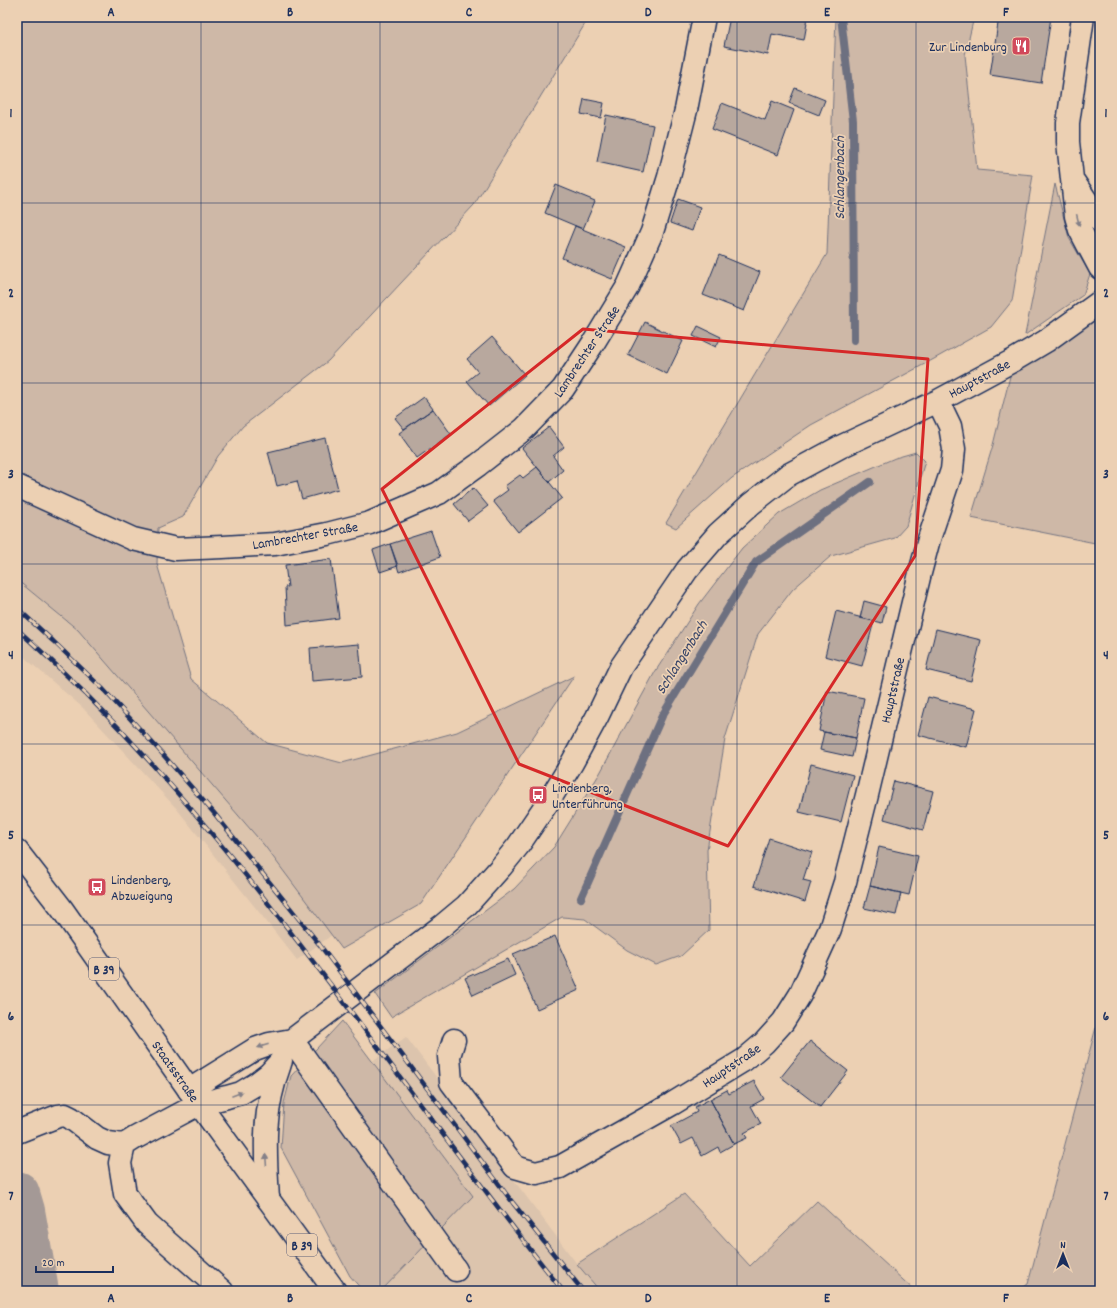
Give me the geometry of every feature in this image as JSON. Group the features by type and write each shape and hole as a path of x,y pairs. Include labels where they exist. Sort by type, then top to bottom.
{"street":[{"name":"Lambrechter Straße","path":"17,486 133,539 176,549 275,544 327,534 370,523 439,493 524,429 563,389 628,286 652,232 669,178 686,110 704,17"},
{"path":"1083,17 1068,123 1068,142 1076,216 1080,230 1100,268"},
{"path":"1073,181 1100,221"},
{"name":"Hauptstraße","path":"454,1040 449,1056 451,1082 515,1167 536,1173 560,1167 672,1104 744,1060 764,1043 783,1022 800,996 830,929 845,882 929,539 952,470 954,450 950,426 938,401 1014,360 1046,340 1100,302"},
{"path":"268,1199 265,1146 268,1109 281,1061 292,1040 442,926 466,906 502,867 518,846 557,787 597,717 621,667 687,570 718,534 751,504 788,475 840,447 938,401"},
{"name":"Staatsstraße","path":"17,851 62,909 194,1097 335,1291"},
{"path":"17,1132 65,1115 97,1138 108,1143 124,1145 194,1097 255,1049 269,1044 292,1040"},
{"path":"292,1040 456,1270"},
{"path":"194,1097 214,1101 241,1092 256,1084 269,1074 281,1061"},
{"path":"124,1145 120,1163 125,1194 147,1224 222,1291"}],"highlighted area":[{"path":"583,329 928,359 915,556 728,846 519,764 382,489"}],"shaded area":[{"path":"17,17 587,17 585,24 474,205 328,361 243,426 218,456 183,517 158,528 157,564 191,679 267,743 342,763 457,732 574,676 421,904 342,949 264,845 78,630 17,580"},
{"path":"836,17 974,17 965,55 977,170 1033,175 1012,301 991,327 811,425 732,478 676,528 666,523 827,254"},
{"path":"1055,184 1069,238 1090,274 1083,295 1025,335"},
{"path":"1100,302 1100,544 971,518 993,445 1014,360"},
{"path":"916,452 925,461 906,526 895,538 831,556 793,589 758,634 725,739 707,850 709,930 681,956 656,965 627,950 585,919 562,917 391,1017 375,994 514,889 554,847 600,773 655,672 699,604 742,548 779,514 820,490 895,458"},
{"path":"17,580 78,630 264,845 332,935 297,960 177,809 82,707 17,651"},
{"path":"1100,1012 1100,1291 1018,1291 1028,1284"},
{"path":"342,1021 473,1196 381,1291 363,1291 350,1276 281,1148 284,1103 291,1076"},
{"path":"406,1037 577,1264 600,1291 381,1291 472,1195 371,1062"},
{"path":"684,1194 750,1266 817,1201 915,1291 600,1291 577,1264"}],"building":[{"path":"730,17 807,17 804,40 772,34 768,55 724,46"},
{"name":"Zur Lindenburg","path":"999,17 1051,17 1041,83 990,75"},
{"path":"795,88 825,100 819,115 789,103"},
{"path":"584,99 604,103 601,118 581,114"},
{"path":"772,101 794,110 778,155 712,129 722,103 765,120"},
{"path":"606,115 653,125 643,172 597,162"},
{"path":"556,185 595,201 583,229 545,213"},
{"path":"678,199 700,207 692,231 670,223"},
{"path":"575,226 626,247 612,279 562,258"},
{"path":"719,255 760,272 744,311 703,295"},
{"path":"645,322 683,341 667,374 628,355"},
{"path":"698,326 721,337 716,347 693,336"},
{"path":"492,337 525,375 489,406 467,381 478,372 467,359"},
{"path":"424,397 433,409 404,429 395,418"},
{"path":"433,409 451,434 417,458 399,433"},
{"path":"549,427 564,447 553,456 563,470 549,482 522,448"},
{"path":"325,438 338,489 302,499 297,481 277,486 268,452"},
{"path":"537,467 562,498 518,532 493,501 508,490 505,486 520,475 523,478"},
{"path":"473,488 488,506 468,521 454,504"},
{"path":"431,531 440,557 399,572 390,544"},
{"path":"390,544 398,566 380,572 373,550"},
{"path":"331,559 339,618 287,625 285,587 288,587 285,565"},
{"path":"864,601 886,607 882,623 860,618"},
{"path":"836,611 874,621 862,666 825,656"},
{"path":"936,629 981,640 971,681 926,670"},
{"path":"359,644 362,677 312,681 310,648"},
{"path":"827,691 864,698 856,738 819,731"},
{"path":"928,697 976,709 966,747 918,735"},
{"path":"824,732 856,738 852,757 820,750"},
{"path":"811,764 853,775 841,822 799,812"},
{"path":"894,781 933,791 923,830 884,819"},
{"path":"769,838 812,852 803,880 811,882 805,902 754,886"},
{"path":"879,847 918,856 909,895 870,886"},
{"path":"870,886 901,893 896,915 864,908"},
{"path":"555,936 579,990 537,1009 513,954"},
{"path":"508,959 515,975 473,995 465,978"},
{"path":"810,1041 848,1071 820,1107 781,1077"},
{"path":"754,1081 764,1099 751,1106 761,1124 744,1133 747,1138 734,1144 710,1099 727,1090 729,1094"},
{"path":"710,1099 734,1144 720,1152 718,1147 702,1156 693,1138 681,1144 671,1126 697,1112 695,1107"}],"waterway":[{"name":"Schlangenbach","path":"841,17 853,121 854,340"},
{"name":"Schlangenbach","path":"581,898 662,716 756,562 870,482"},
{"path":"17,1194 22,1211 36,1291"}],"railway":[{"path":"17,608 102,688 214,813 319,944 513,1203 583,1291"},
{"path":"17,629 103,711 206,826 259,891 361,1024 461,1159 563,1291"}],"place":[{"name":"Zur Lindenburg","path":"1021,46"},
{"name":"Lindenberg, Unterführung","path":"538,795"},
{"name":"Lindenberg, Abzweigung","path":"97,887"}]}
